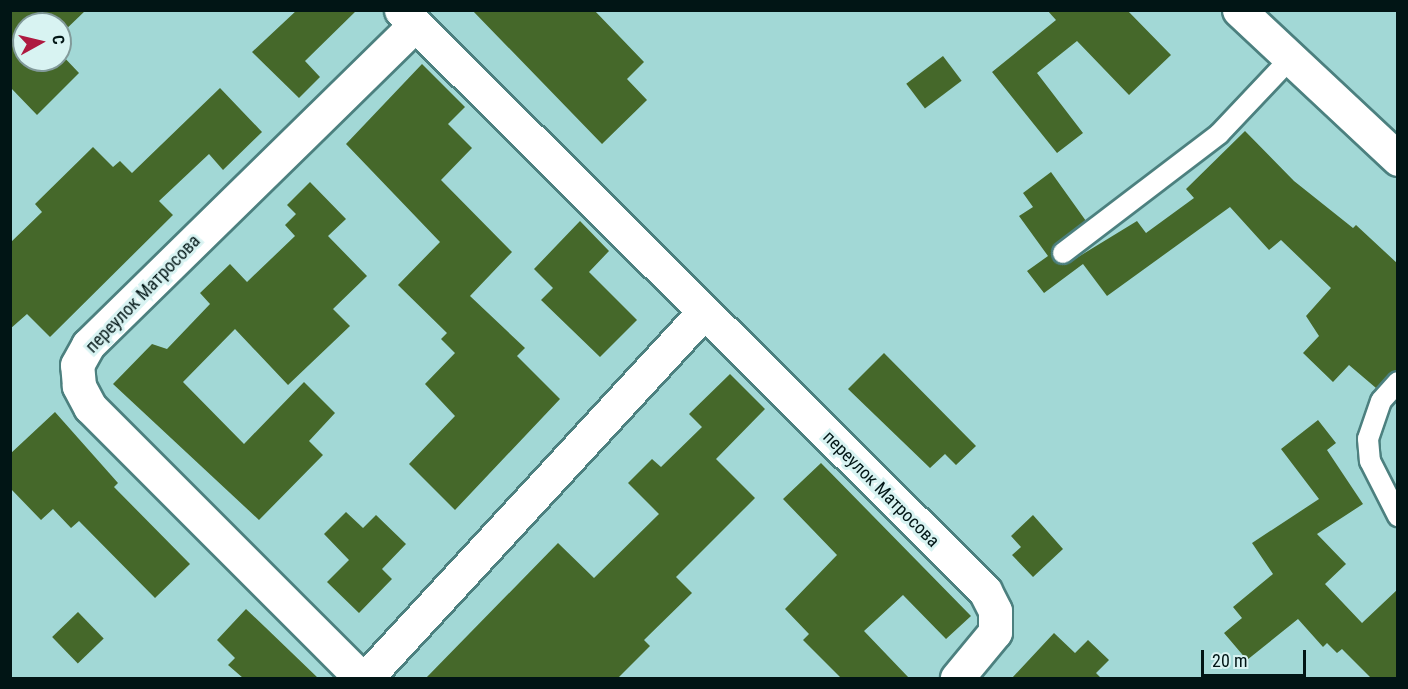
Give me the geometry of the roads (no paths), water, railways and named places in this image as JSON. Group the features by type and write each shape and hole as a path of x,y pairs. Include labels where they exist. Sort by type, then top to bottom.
{"street":[{"path":"1239,10 1398,159"},
{"name":"переулок Матросова","path":"361,678 90,407 79,386 77,365 88,345 408,18 703,314 985,591 995,611 995,632 957,678"},
{"path":"366,678 703,314"}],"lane":[{"path":"1063,253 1219,135 1290,59"},
{"path":"1398,382 1381,401 1368,439 1374,471 1398,516"}]}
